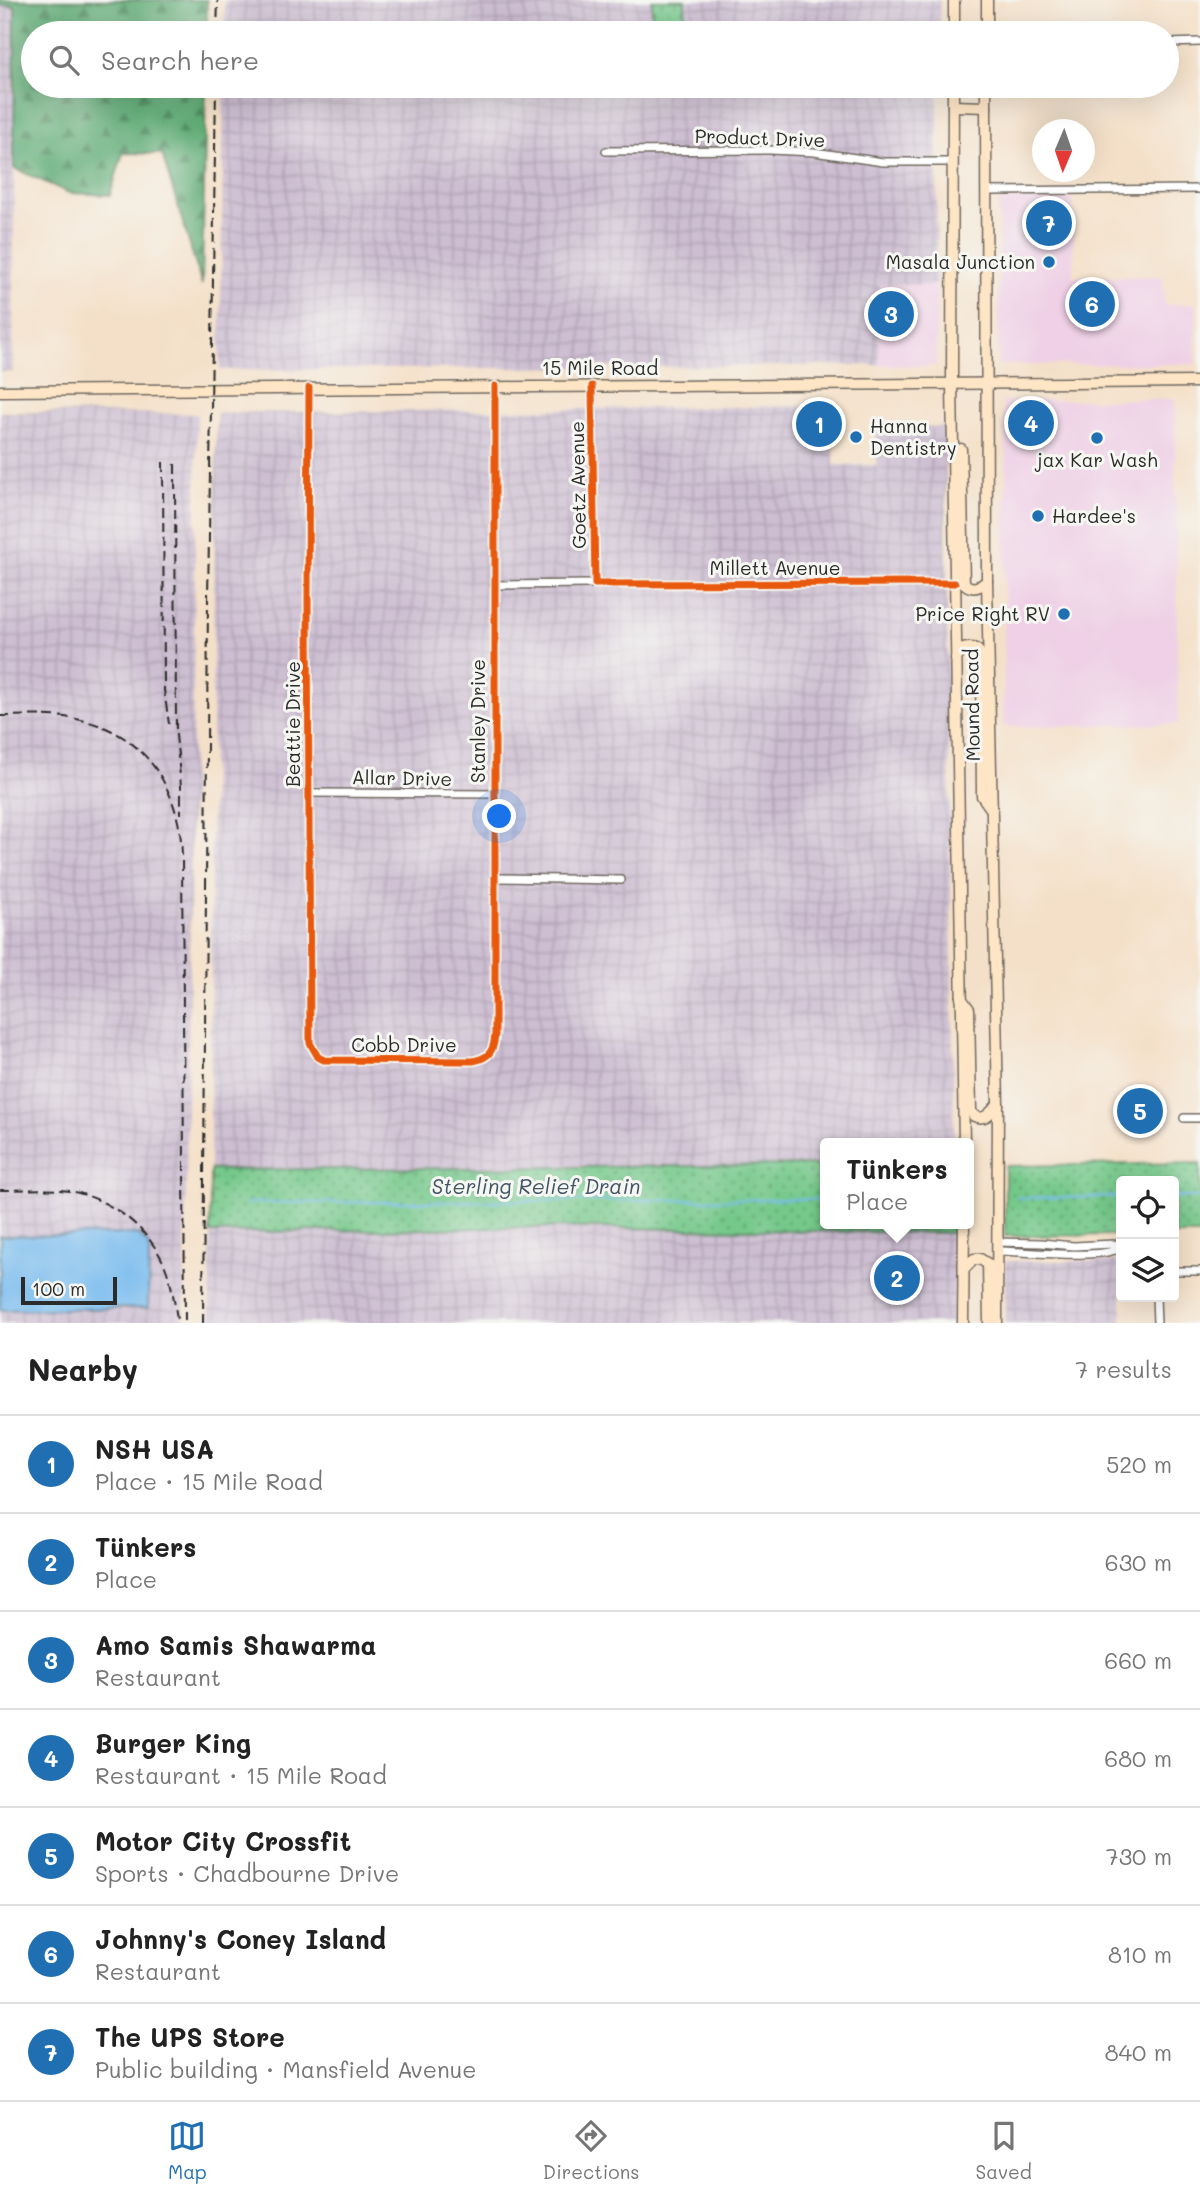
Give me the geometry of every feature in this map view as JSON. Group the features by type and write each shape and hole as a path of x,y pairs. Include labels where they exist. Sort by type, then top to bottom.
{"main road":[{"path":"954,0 954,21"},
{"path":"987,21 988,0"},
{"name":"Mound Road","path":"953,98 952,384 964,1138"},
{"name":"Mound Road","path":"986,98 987,581 998,1104 997,1323"},
{"path":"953,106 986,107"},
{"name":"15 Mile Road","path":"0,391 1200,382"},
{"path":"953,416 960,440 964,583 974,588 987,581"},
{"path":"956,659 966,648 974,648 981,656 982,796 992,810"},
{"path":"961,998 969,1009 971,1111 974,1116 986,1117 998,1104"},
{"path":"963,1323 964,1229"},
{"path":"964,1269 968,1262 977,1258 988,1264 989,1323"}],"street":[{"path":"1179,43 1200,42"},
{"name":"Product Drive","path":"606,151 770,150 814,152 883,162 953,162"},
{"path":"986,191 1200,189"},
{"name":"Stanley Drive","path":"489,1055 494,1047 495,1034 495,386"},
{"name":"Goetz Avenue","path":"592,386 592,584"},
{"name":"Beattie Drive","path":"309,388 310,1035 312,1049 318,1058"},
{"name":"Millett Avenue","path":"494,585 955,583"},
{"name":"Allar Drive","path":"309,793 494,794"},
{"path":"495,878 621,880"},
{"name":"Cobb Drive","path":"318,1058 329,1061 473,1061 482,1060 489,1055"},
{"path":"1184,1118 1200,1118"},
{"path":"997,1247 1074,1255 1116,1250"},
{"path":"1179,1271 1200,1272"},
{"path":"1156,1302 1157,1323"}],"shaded area":[{"path":"225,0 940,0 939,21 224,21"},
{"path":"0,5 15,5 13,372 0,372"},
{"path":"224,98 938,98 936,285 880,284 879,365 220,370"},
{"path":"999,199 1073,199 1073,277 1163,276 1164,305 1196,304 1196,364 998,365"},
{"path":"879,284 936,285 936,366 879,365"},
{"path":"1175,399 1178,724 1003,727 1006,458 1003,401"},
{"path":"833,406 834,465 876,465 876,427 945,427 954,1138 820,1138 820,1165 210,1170 212,720 217,413"},
{"path":"0,412 197,414 184,1323 0,1323"},
{"path":"543,1227 954,1233 955,1323 210,1323 210,1233"},
{"path":"1005,1261 1116,1261 1116,1302 1122,1302 1122,1323 1005,1323"}],"green space":[{"path":"0,0 207,0 207,21 21,21 21,98 206,98 202,285 162,154 123,153 110,195 69,193 14,168 15,6 0,5"},
{"path":"652,0 685,0 685,21 652,21"},
{"path":"1200,1163 1200,1235 1179,1235 1179,1176 1116,1176 1116,1235 1005,1236 1005,1166"},
{"name":"Sterling Relief Drain","path":"820,1165 820,1229 954,1229 954,1233 543,1227 210,1233 210,1170"}],"water":[{"path":"138,1234 149,1246 148,1308 0,1310 0,1236"}],"waterway":[{"name":"Sterling Relief Drain","path":"1017,1198 1116,1197"},
{"name":"Sterling Relief Drain","path":"1179,1197 1200,1197"},
{"name":"Sterling Relief Drain","path":"246,1203 820,1199"}],"railway":[{"path":"217,21 218,0"},
{"path":"203,1323 208,599 216,98"},
{"path":"163,462 164,690 169,724"},
{"path":"175,464 176,735 181,814"},
{"path":"0,716 70,718 95,724 118,734 152,764 165,784 174,806 182,855 185,1323"},
{"path":"0,1190 70,1191 100,1201 128,1218 159,1254 170,1281 177,1321"}],"cycle path":[{"path":"309,388 310,1043 318,1057 324,1060 473,1061 490,1052 495,1034 495,386"},
{"path":"592,386 595,584 955,583"}],"place":[{"name":"The UPS Store","path":"1049,223"},
{"name":"Masala Junction","path":"1049,262"},
{"name":"Johnny's Coney Island","path":"1092,304"},
{"name":"Amo Samis Shawarma","path":"891,314"},
{"name":"Burger King","path":"1031,423"},
{"name":"NSH USA","path":"819,424"},
{"name":"Hanna Dentistry","path":"856,437"},
{"name":"jax Kar Wash","path":"1097,438"},
{"name":"Hardee's","path":"1038,516"},
{"name":"Price Right RV","path":"1064,614"},
{"name":"Motor City Crossfit","path":"1140,1111"},
{"name":"Tünkers","path":"897,1278"}]}
